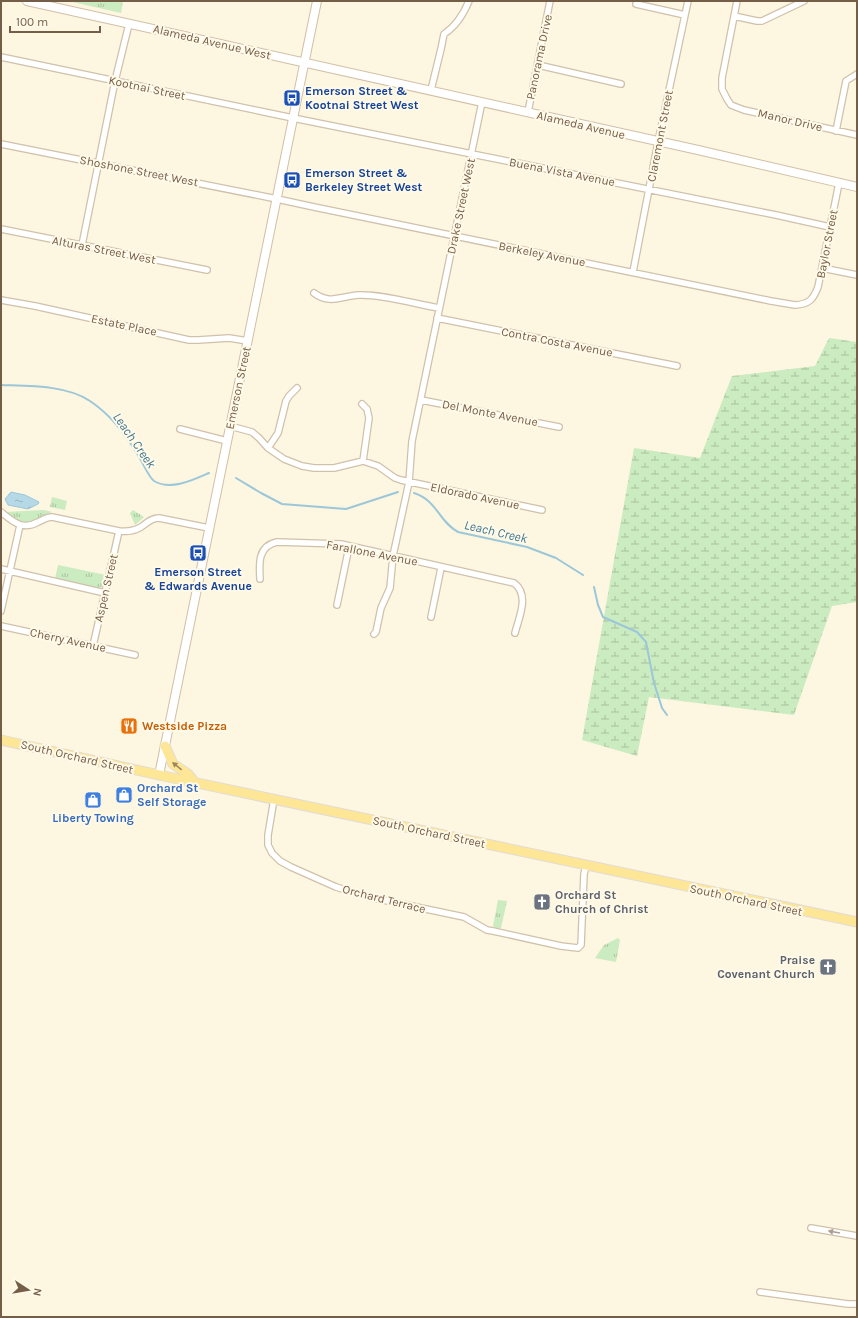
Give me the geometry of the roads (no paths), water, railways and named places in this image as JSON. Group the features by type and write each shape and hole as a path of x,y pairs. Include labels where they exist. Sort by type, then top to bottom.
{"main road":[{"name":"South Orchard Street","path":"1,740 194,783 857,922"},
{"path":"165,746 173,764 188,774 194,783"}],"street":[{"name":"Emerson Street","path":"159,775 317,1"},
{"path":"431,90 444,34 455,25 469,1"},
{"name":"Panorama Drive","path":"528,112 550,1"},
{"name":"Claremont Street","path":"633,272 658,142 688,1"},
{"path":"737,1 734,16 757,21 762,21 804,1"},
{"name":"Alameda Avenue West","path":"32,2 304,63"},
{"path":"636,4 685,14"},
{"name":"Manor Drive","path":"734,16 722,78 722,90 731,105 744,110 857,135"},
{"path":"82,245 128,24"},
{"name":"Kootnai Street","path":"1,57 293,118"},
{"name":"Alameda Avenue","path":"304,63 431,90 857,187"},
{"path":"538,65 621,84"},
{"path":"836,131 846,81 857,74"},
{"name":"Drake Street West","path":"438,318 482,102"},
{"name":"Buena Vista Avenue","path":"293,118 649,189 830,227"},
{"name":"Shoshone Street West","path":"1,144 277,198"},
{"name":"Baylor Street","path":"808,303 812,300 818,287 839,183"},
{"name":"Berkeley Avenue","path":"277,198 771,301 795,304 808,303"},
{"name":"Alturas Street West","path":"1,229 207,270"},
{"path":"822,268 857,275"},
{"path":"314,293 324,298 334,299 357,295 370,295 439,308"},
{"name":"Estate Place","path":"1,300 35,306 189,340 229,338 248,341"},
{"path":"374,634 376,632 385,599 390,588 392,556 409,482 412,441 438,318"},
{"name":"Contra Costa Avenue","path":"438,318 677,366"},
{"path":"268,448 278,433 286,401 297,388"},
{"name":"Del Monte Avenue","path":"421,400 559,427"},
{"path":"230,426 252,432 268,448 284,459 302,466 314,468 334,468 363,461 369,418 367,409 362,404"},
{"path":"180,429 227,441"},
{"name":"Eldorado Avenue","path":"363,461 378,466 395,478 409,482 542,510"},
{"path":"1,512 12,522 20,525 33,525 52,517 119,531 130,531 151,520 159,518 210,528"},
{"path":"1,611 20,525"},
{"name":"Aspen Street","path":"93,646 119,531"},
{"name":"Farallone Avenue","path":"260,579 259,566 263,551 265,547 271,543 341,544 441,568 511,582 518,586 523,599 515,633"},
{"path":"338,605 349,547"},
{"path":"431,617 441,568"},
{"path":"1,569 105,593"},
{"name":"Cherry Avenue","path":"1,626 135,655"},
{"name":"Orchard Terrace","path":"274,799 268,835 268,845 272,853 280,861 291,867 336,887 370,897 464,917 487,930 555,945 578,948 581,945 584,874 586,866"},
{"path":"811,1228 857,1236"},
{"path":"760,1292 857,1304"}],"water":[{"path":"11,492 25,495 39,502 28,509 8,505 5,499"}],"waterway":[{"name":"Leach Creek","path":"1,385 35,386 59,389 81,396 90,401 105,412 123,432 140,458 150,477 154,481 161,484 175,485 196,479 209,473"},
{"name":"Leach Creek","path":"236,478 282,504 346,509 398,492"},
{"name":"Leach Creek","path":"414,493 428,501 446,522 458,532 527,547 556,558 583,575"},
{"name":"Leach Creek","path":"594,587 598,605 603,617 637,632 646,642 654,683 662,708 667,715"}],"place":[{"name":"Emerson Street & Kootnai Street West","path":"292,98"},
{"name":"Emerson Street & Berkeley Street West","path":"292,180"},
{"name":"Emerson Street & Edwards Avenue","path":"198,553"},
{"name":"Westside Pizza","path":"129,726"},
{"name":"Orchard St Self Storage","path":"124,795"},
{"name":"Liberty Towing","path":"93,800"},
{"name":"Orchard St Church of Christ","path":"542,902"},
{"name":"Praise Covenant Church","path":"828,967"}]}
